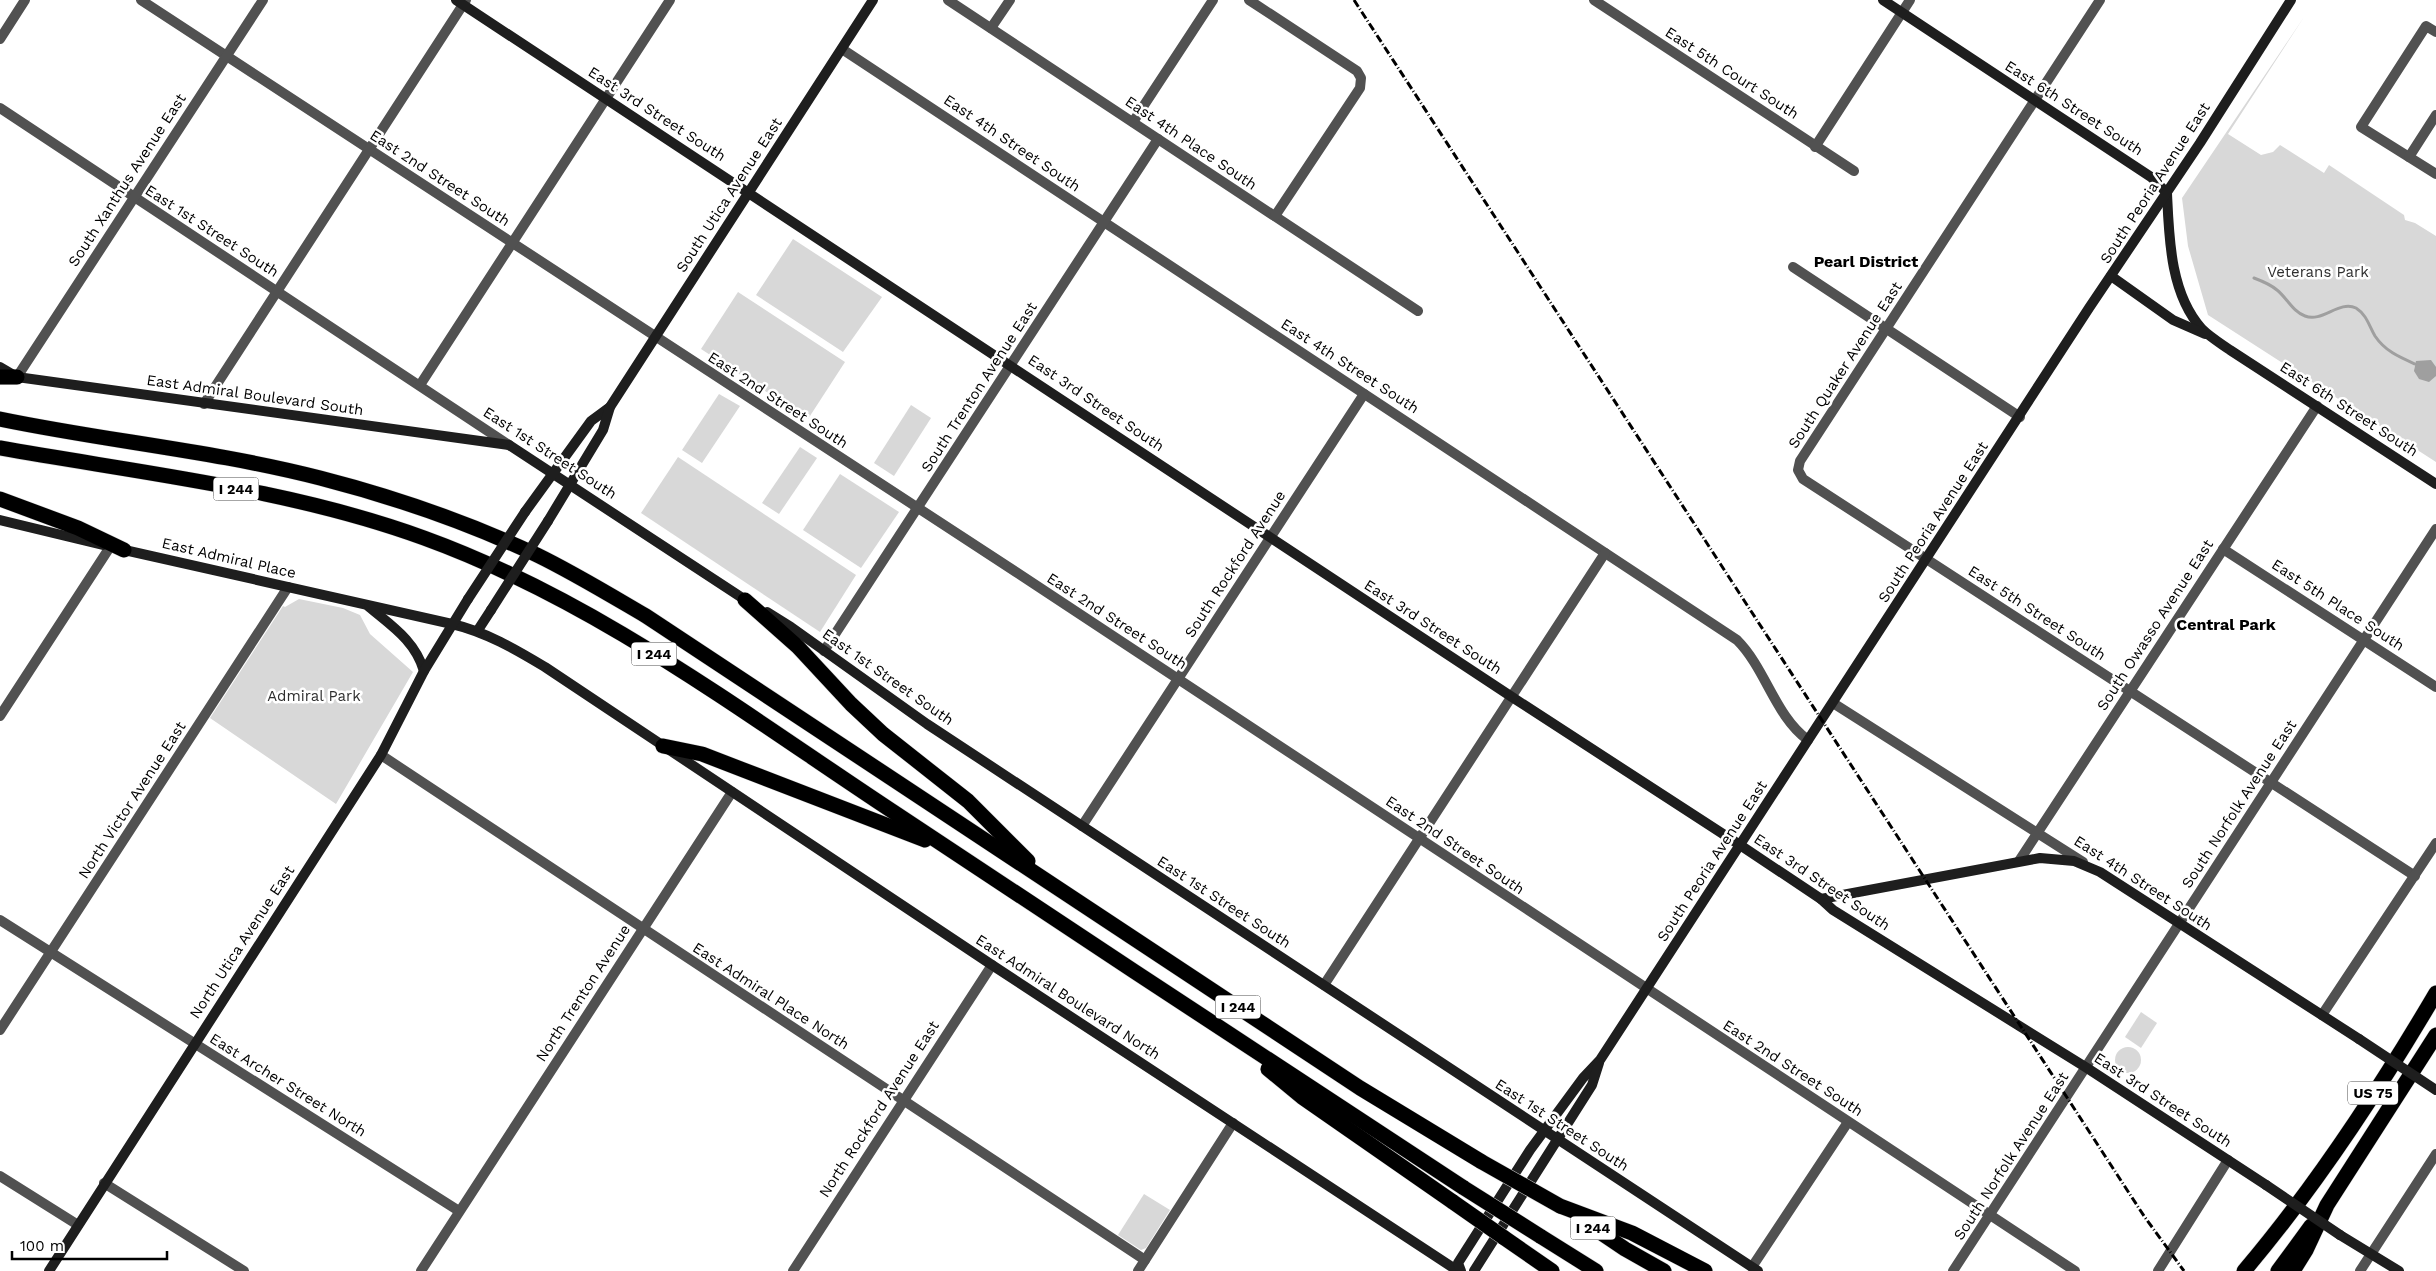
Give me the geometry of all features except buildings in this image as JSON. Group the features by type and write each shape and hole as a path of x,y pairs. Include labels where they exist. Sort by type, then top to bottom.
{"highway":[{"path":"0,377 17,377"},
{"name":"I 244","path":"0,419 318,477 378,494 482,530 538,555 646,616 1360,1088 1482,1162 1560,1206 1626,1250 1664,1271"},
{"name":"I 244","path":"0,448 248,491 319,506 423,537 466,554 558,597 612,627 1223,1030 1302,1097 1552,1271"},
{"path":"0,499 78,528 117,549"},
{"path":"745,600 798,647 851,704 883,734 968,801 1050,883"},
{"path":"663,746 702,754 806,794 843,811 951,850"},
{"name":"US 75","path":"2244,1271 2296,1207 2320,1173 2436,993"},
{"path":"1223,1030 1464,1188 1596,1271"},
{"name":"US 75","path":"2293,1271 2306,1250 2327,1205 2436,1035"},
{"path":"2278,1271 2327,1205"},
{"path":"1560,1206 1632,1233 1705,1271"},
{"path":"2236,1271 2258,1254"}],"main road":[{"name":"South Utica Avenue East","path":"478,630 571,485 603,430 610,407 873,0"},
{"name":"East 6th Street South","path":"1883,0 2147,174 2167,193 2170,234 2178,280 2188,309 2210,336 2436,484"},
{"name":"South Peoria Avenue East","path":"1460,1271 1458,1263 1530,1150 1583,1078 1600,1060 2167,193 2291,0"},
{"name":"East 3rd Street South","path":"462,2 1512,697 1740,845 1820,898 1833,910 2086,1068 2340,1235 2399,1271"},
{"path":"2111,276 2173,320 2210,336"},
{"name":"East Admiral Boulevard South","path":"0,367 17,377 508,445"},
{"name":"South Utica Avenue East","path":"452,624 552,472 590,421 610,407"},
{"name":"East 1st Street South","path":"508,445 745,600 791,627 889,698 1544,1132 1755,1269"},
{"name":"East Admiral Place","path":"0,520 117,549 452,624"},
{"path":"366,605 411,644 417,652 424,671"},
{"path":"452,624 478,630 546,667 663,746"},
{"name":"North Utica Avenue East","path":"49,1271 381,755 424,671 452,624"},
{"name":"East Admiral Boulevard North","path":"663,746 992,965 1460,1271"},
{"path":"1820,898 2019,861 2064,859 2086,865 2100,872"},
{"name":"East 4th Street South","path":"2100,872 2436,1090"},
{"name":"South Peoria Avenue East","path":"1474,1271 1592,1085 1600,1060"}],"street":[{"path":"0,39 25,0"},
{"name":"East 2nd Street South","path":"141,0 1178,679 2075,1271"},
{"name":"South Xanthus Avenue East","path":"17,377 263,0"},
{"path":"420,384 670,0"},
{"name":"East 4th Place South","path":"948,0 1418,311"},
{"path":"991,28 1010,0"},
{"path":"1133,122 1214,0"},
{"path":"1249,0 1357,71 1361,78 1360,88 1275,216"},
{"name":"East 5th Court South","path":"1594,0 1854,171"},
{"path":"1816,147 1910,0"},
{"name":"South Quaker Avenue East","path":"1798,470 1800,461 2100,0"},
{"path":"204,404 462,2"},
{"path":"2436,32 2426,26 2361,126 2436,174"},
{"name":"East 4th Street South","path":"842,49 1737,640 1749,653 1795,730 1808,740"},
{"name":"East 1st Street South","path":"0,108 134,198 420,384 508,445"},
{"path":"2409,157 2436,115"},
{"name":"South Trenton Avenue East","path":"824,651 1158,139"},
{"path":"1792,267 2020,417"},
{"name":"South Rockford Avenue","path":"1082,826 1364,394"},
{"name":"South Owasso Avenue East","path":"2019,861 2317,406"},
{"name":"East 5th Street South","path":"1798,470 1803,479 2415,876"},
{"name":"South Norfolk Avenue East","path":"1953,1271 2436,529"},
{"name":"East 5th Place South","path":"2223,548 2436,687"},
{"path":"0,716 117,549"},
{"path":"1324,985 1605,553"},
{"name":"North Victor Avenue East","path":"0,1030 288,587"},
{"name":"East 4th Street South","path":"1833,703 2037,834 2100,872"},
{"name":"East Admiral Place North","path":"381,755 1145,1260"},
{"name":"North Trenton Avenue","path":"421,1271 732,792"},
{"path":"2322,1015 2436,843"},
{"name":"East Archer Street North","path":"0,920 460,1212"},
{"name":"North Rockford Avenue East","path":"793,1271 992,965"},
{"path":"1755,1269 1848,1122"},
{"path":"1138,1271 1233,1123"},
{"path":"2360,1271 2436,1154"},
{"path":"2158,1271 2228,1160"},
{"path":"0,1176 78,1225"},
{"path":"104,1183 244,1271"}],"green space":[{"name":"Veterans Park","path":"2304,17 2228,134 2261,155 2273,152 2280,145 2324,173 2329,165 2404,215 2405,220 2415,223 2436,236 2436,462 2208,315 2188,246 2182,198"},
{"path":"793,239 882,297 843,352 756,295"},
{"path":"738,292 845,362 808,419 701,349"},
{"path":"719,394 740,406 702,463 682,450"},
{"path":"911,405 931,418 894,476 874,463"},
{"path":"800,447 817,458 779,514 762,503"},
{"path":"678,457 856,575 820,632 641,513"},
{"path":"840,474 899,512 861,568 803,530"},
{"name":"Admiral Park","path":"299,599 343,608 360,615 370,634 413,672 336,804 210,718 283,606 285,607"},
{"path":"2141,1012 2157,1023 2141,1048 2125,1037"},
{"path":"2128,1047 2137,1051 2141,1060 2137,1069 2128,1073 2119,1069 2115,1060 2119,1051"},
{"path":"1144,1194 1170,1210 1146,1248 1141,1250 1118,1235"}],"shaded area":[{"path":"2431,360 2436,367 2436,376 2429,382 2419,379 2414,371 2416,361"}],"waterway":[{"path":"2254,278 2281,293 2297,311 2305,316 2318,317 2343,307 2350,306 2356,308 2365,317 2375,336 2383,346 2415,364"}],"railway":[{"path":"1354,0 2144,1216 2184,1271"}],"district":[{"name":"Pearl District","path":"1866,261"},
{"name":"Central Park","path":"2226,624"}]}
